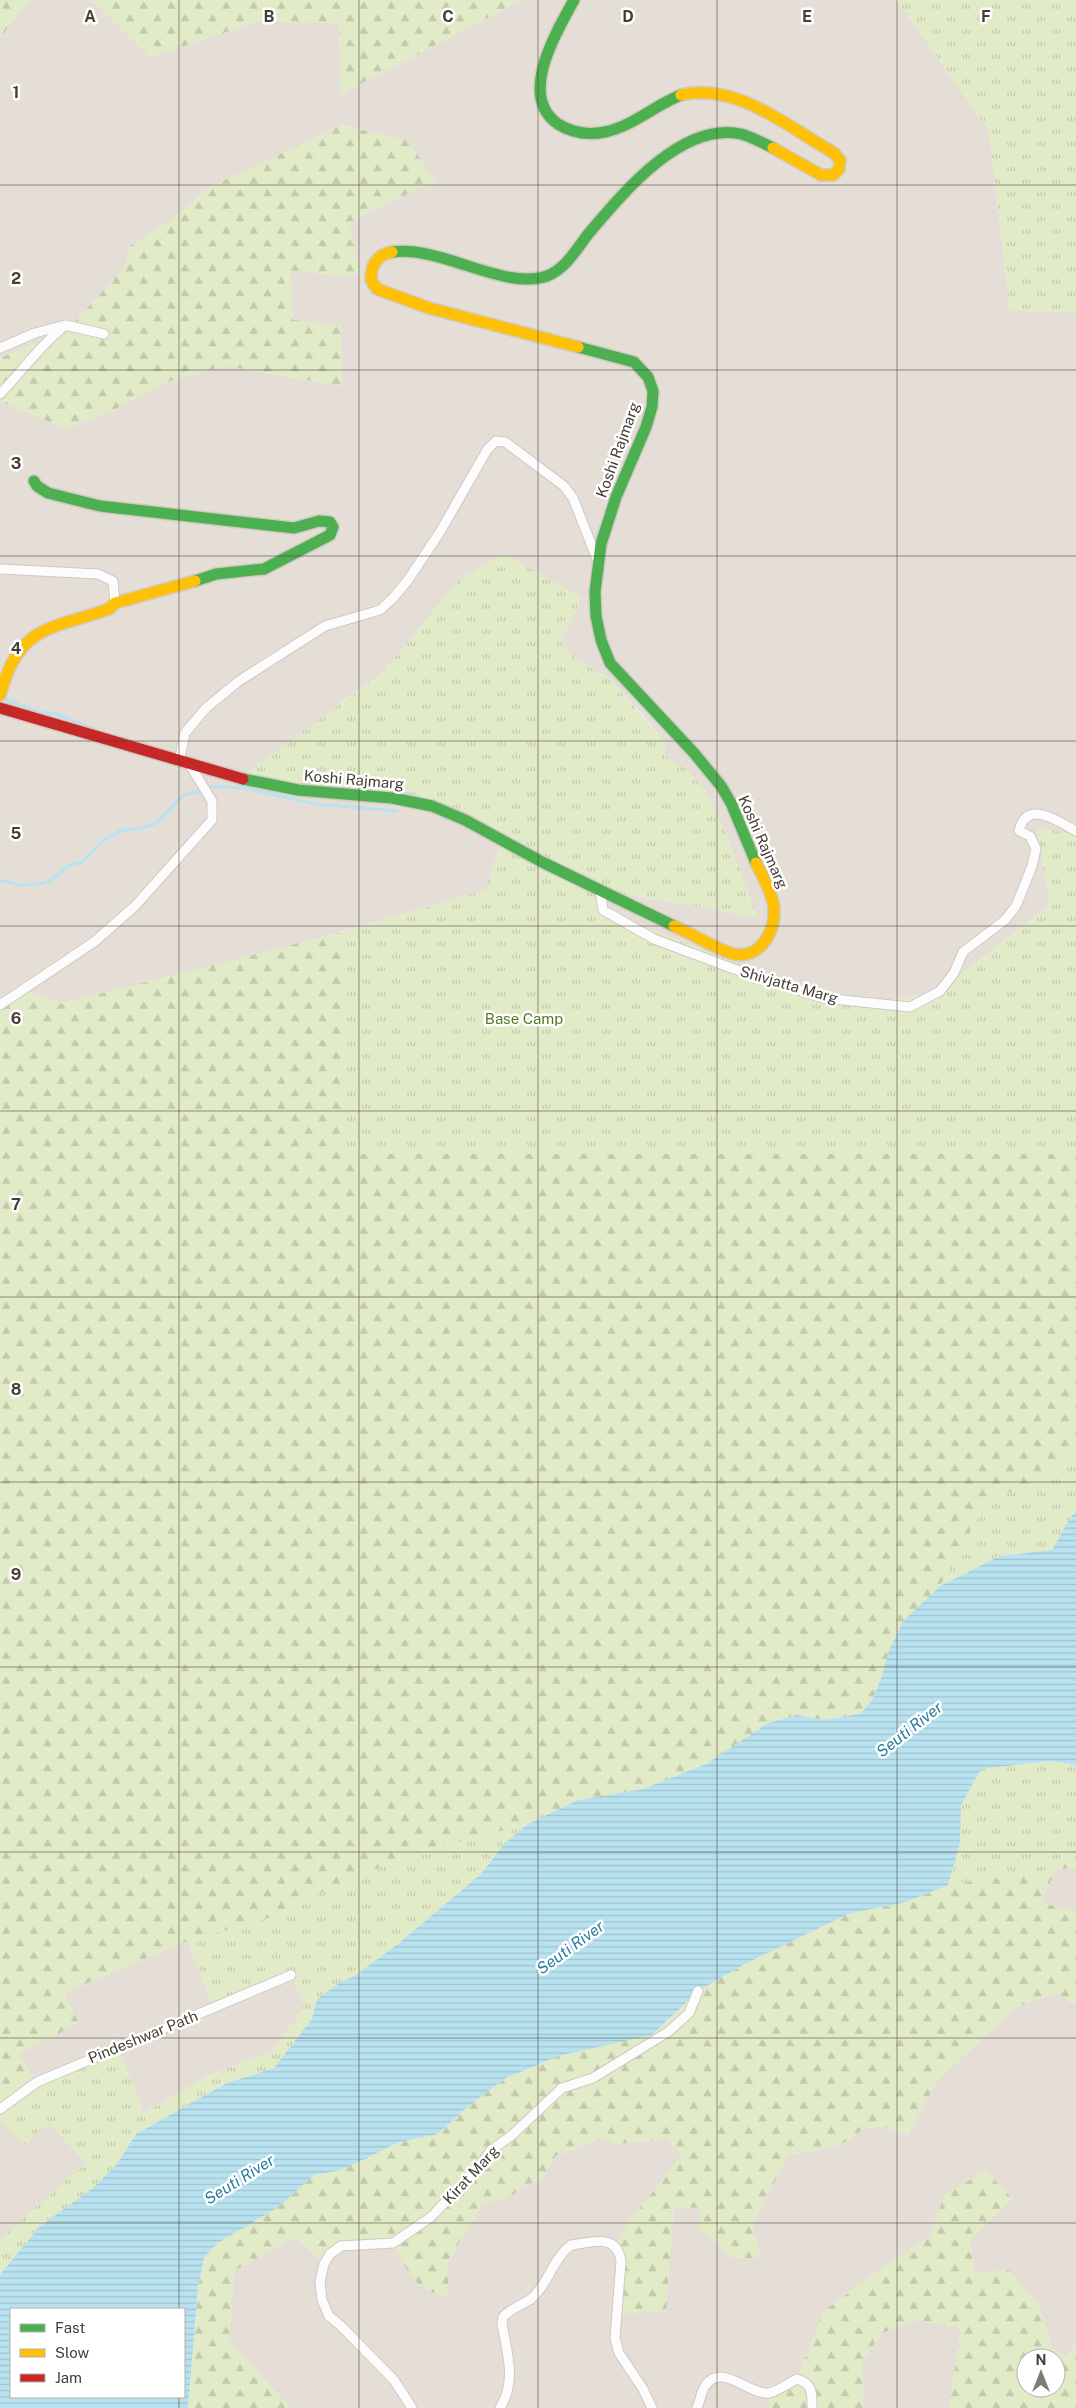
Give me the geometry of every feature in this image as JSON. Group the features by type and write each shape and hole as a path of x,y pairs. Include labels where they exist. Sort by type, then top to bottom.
{"main road":[{"name":"Koshi Rajmarg","path":"0,708 230,777 298,790 392,798 432,806 465,820 499,840 731,953 746,955 756,952 764,946 770,935 774,912 773,902 721,786 694,753 610,663 601,645 596,620 595,587 598,561 614,504 643,434 651,408 653,396 651,382 644,371 634,362 468,320 392,296 377,289 371,280 372,266 377,258 386,253 396,251 415,252 521,279 546,277 565,262 619,198 662,160 693,142 723,133 739,134 754,138 821,175 833,175 840,169 840,160 834,153 744,102 724,95 703,92 684,94 667,100 614,129 585,133 570,131 558,126 545,111 540,79 546,55 574,0"},
{"path":"0,695 10,664 26,641 48,630 109,609 115,604 216,574 264,569 330,535 333,527 330,522 319,521 294,528 209,520 100,506 48,493 37,486 34,481"}],"street":[{"path":"0,394 42,345 65,325"},
{"path":"0,348 35,333 65,325 104,334"},
{"path":"0,1005 94,942 136,906 212,820 212,801 184,764 185,733 206,708 239,681 325,626 380,610 394,598 440,532 487,450 496,441 505,442 564,486 574,498 598,561"},
{"path":"0,569 98,574 108,577 113,581 115,604"},
{"name":"Shivjatta Marg","path":"600,890 603,910 654,939 734,969 823,998 910,1007 940,991 954,973 963,952 1005,920 1016,906 1032,866 1036,849 1030,836 1019,830 1021,822 1029,816 1048,815 1076,831"},
{"name":"Pindeshwar Path","path":"0,2109 37,2082 291,1975"},
{"name":"Kirat Marg","path":"412,2408 394,2380 329,2316 322,2300 320,2282 324,2264 330,2254 341,2246 393,2243 432,2217 450,2197 469,2181 490,2150 511,2136 562,2088 593,2078 668,2032 689,2013 698,1991"},
{"path":"500,2408 509,2387 511,2368 502,2324 503,2317 532,2299 563,2251 571,2245 600,2242 616,2245 620,2251 621,2262 615,2338 619,2353 643,2388 652,2408"},
{"path":"697,2408 705,2385 716,2378 727,2378 756,2391 769,2393 797,2379 806,2382 812,2389 812,2408"}],"shaded area":[{"path":"30,0 92,0 150,57 261,21 339,23 341,94 522,0 897,0 989,131 1010,310 1076,312 1076,835 1037,828 1050,905 940,991 870,1004 823,998 734,969 603,910 600,890 757,917 726,834 708,795 665,755 652,725 609,678 583,663 564,648 563,634 574,617 460,579 382,673 341,702 375,790 409,794 432,800 503,836 486,890 288,947 60,1004 25,990 0,1005 0,401 66,429 113,410 170,381 225,366 342,386 293,320 290,269 341,276 350,222 436,181 362,130 342,125 168,222 130,246 126,266 67,330 0,358 0,38"},
{"path":"1076,1868 1076,1912 1040,1902 1057,1869"},
{"path":"187,1941 214,2008 291,1975 305,2005 273,2051 208,2076 144,2113 37,2082 17,2054 78,2023 64,1993"},
{"path":"1057,1993 1076,2006 1076,2343 1067,2358 1066,2348 1052,2348 1039,2306 974,2272 970,2240 1012,2198 944,2195 930,2236 882,2268 824,2311 797,2379 769,2393 769,2408 290,2408 229,2340 234,2271 295,2237 341,2246 393,2243 409,2273 447,2264 482,2204 513,2195 524,2185 541,2181 555,2156 605,2137 616,2144 667,2139 682,2155 632,2218 674,2207 701,2208 760,2257 752,2225 789,2154 817,2151 842,2144 865,2128 878,2126 908,2135 937,2081 1016,2007"},
{"path":"0,2119 24,2145 49,2123 87,2164 0,2239"},
{"path":"917,2320 961,2328 949,2408 863,2408 862,2361 882,2333"}],"green space":[{"path":"0,0 30,0 0,38"},
{"path":"92,0 522,0 341,94 339,23 261,21 150,57"},
{"path":"897,0 1076,0 1076,312 1010,310 989,131"},
{"path":"342,125 408,141 436,182 393,200 350,222 359,274 341,276 290,270 293,320 341,325 342,386 225,366 170,381 113,410 66,429 0,401 0,358 67,330 126,266 130,246 168,222 210,187"},
{"name":"Base Camp","path":"504,554 582,597 574,617 563,634 564,648 583,663 609,678 665,742 665,755 677,765 684,766 708,795 726,834 757,917 601,890 603,910 823,998 870,1004 940,991 1050,905 1037,827 1076,835 1076,1154 342,1154 342,932 486,890 503,836 432,800 409,794 285,782 244,775 382,673 460,579"},
{"path":"342,932 342,1154 1076,1154 1076,1457 985,1505 940,1586 903,1621 871,1702 860,1714 822,1720 797,1715 768,1723 706,1764 643,1789 578,1800 528,1824 420,1851 342,1883 275,1916 187,1941 64,1993 79,2023 18,2054 37,2082 0,2109 0,1005 25,990 60,1004"},
{"path":"1076,1457 1076,1511 1052,1550 1000,1556 940,1586 985,1505"},
{"path":"1052,1761 1076,1765 1076,1845 1057,1869 948,1885 960,1844 961,1805 981,1769"},
{"path":"528,1824 505,1843 481,1874 398,1944 353,1977 342,1981 317,1999 312,2019 274,2068 227,2083 136,2134 117,2164 93,2188 39,2227 0,2275 0,2239 86,2163 49,2123 24,2145 0,2119 0,2109 37,2082 118,2047 144,2113 208,2076 273,2051 305,2005 291,1975 214,2008 187,1941 275,1916 342,1883 420,1851"},
{"path":"1076,1845 1076,1868 1057,1869"},
{"path":"1057,1869 1040,1902 1076,1912 1076,2006 1057,1993 1016,2007 937,2081 908,2135 878,2126 865,2128 842,2144 817,2151 789,2154 752,2225 760,2258 732,2258 699,2228 701,2208 674,2207 666,2312 616,2314 618,2284 616,2245 632,2218 682,2155 667,2139 616,2144 605,2137 555,2156 541,2181 524,2185 513,2195 482,2204 447,2263 449,2296 437,2294 420,2285 408,2271 393,2243 341,2246 324,2264 295,2237 234,2271 229,2340 290,2408 188,2408 198,2287 204,2258 216,2244 277,2208 314,2175 342,2170 399,2142 438,2134 467,2107 506,2078 558,2056 652,2035 698,1991 745,1964 848,1914 906,1902 948,1885"},
{"path":"986,2171 1012,2198 970,2240 974,2272 1010,2270 1039,2306 1052,2348 1016,2348 1016,2398 1066,2398 1066,2357 1076,2343 1076,2408 949,2408 961,2328 917,2320 882,2333 862,2361 863,2408 769,2408 769,2393 797,2379 824,2311 882,2268 930,2236 944,2195"}],"water":[{"name":"Seuti River","path":"1076,1511 1076,1765 1052,1761 981,1769 961,1805 960,1844 948,1885 906,1902 848,1914 745,1964 698,1991 652,2035 558,2056 506,2078 467,2107 438,2134 399,2142 342,2170 314,2175 277,2208 216,2244 204,2258 198,2287 188,2408 0,2408 0,2275 39,2227 93,2188 117,2164 136,2134 227,2083 274,2068 312,2019 317,1999 342,1981 353,1977 398,1944 481,1874 505,1843 528,1824 578,1800 643,1789 706,1764 768,1723 797,1715 822,1720 860,1714 871,1702 881,1679 889,1651 903,1621 940,1586 1000,1556 1052,1550"}],"waterway":[{"path":"6,699 38,712 57,714 93,729"},
{"path":"212,786 243,788 316,804 397,811"},
{"path":"0,880 18,885 50,881 68,866 82,862 102,841 120,831 142,828 157,823 183,795 201,791"},
{"path":"397,792 420,797"}],"traffic: fast":[{"path":"574,0 551,45 544,63 541,81 541,97 546,112 558,124 581,133 605,132 625,125 681,95"},
{"path":"392,252 431,255 511,278 530,279 547,276 554,273 565,263 636,181 676,149 697,138 719,133 741,134 773,148"},
{"path":"578,347 634,362 648,377 653,391 652,407 646,427 616,497 601,544 595,592 596,616 601,640 610,663 694,753 721,786 731,803 756,863"},
{"path":"34,481 37,486 48,493 100,506 294,528 319,521 330,522 333,527 330,535 264,569 216,574 195,581"},
{"path":"243,779 298,790 392,798 432,806 465,820 542,862 674,926"}],"traffic: slow":[{"path":"681,95 702,93 722,95 761,109 834,153 840,160 839,169 833,175 821,175 773,148"},
{"path":"392,252 378,258 373,266 371,280 377,289 429,308 578,347"},
{"path":"0,695 8,672 17,655 27,643 39,634 53,627 109,609 115,603 195,581"},
{"path":"674,926 730,953 741,955 750,953 758,948 770,932 774,912 770,892 756,863"}],"traffic: jam":[{"path":"0,708 243,779"}]}
